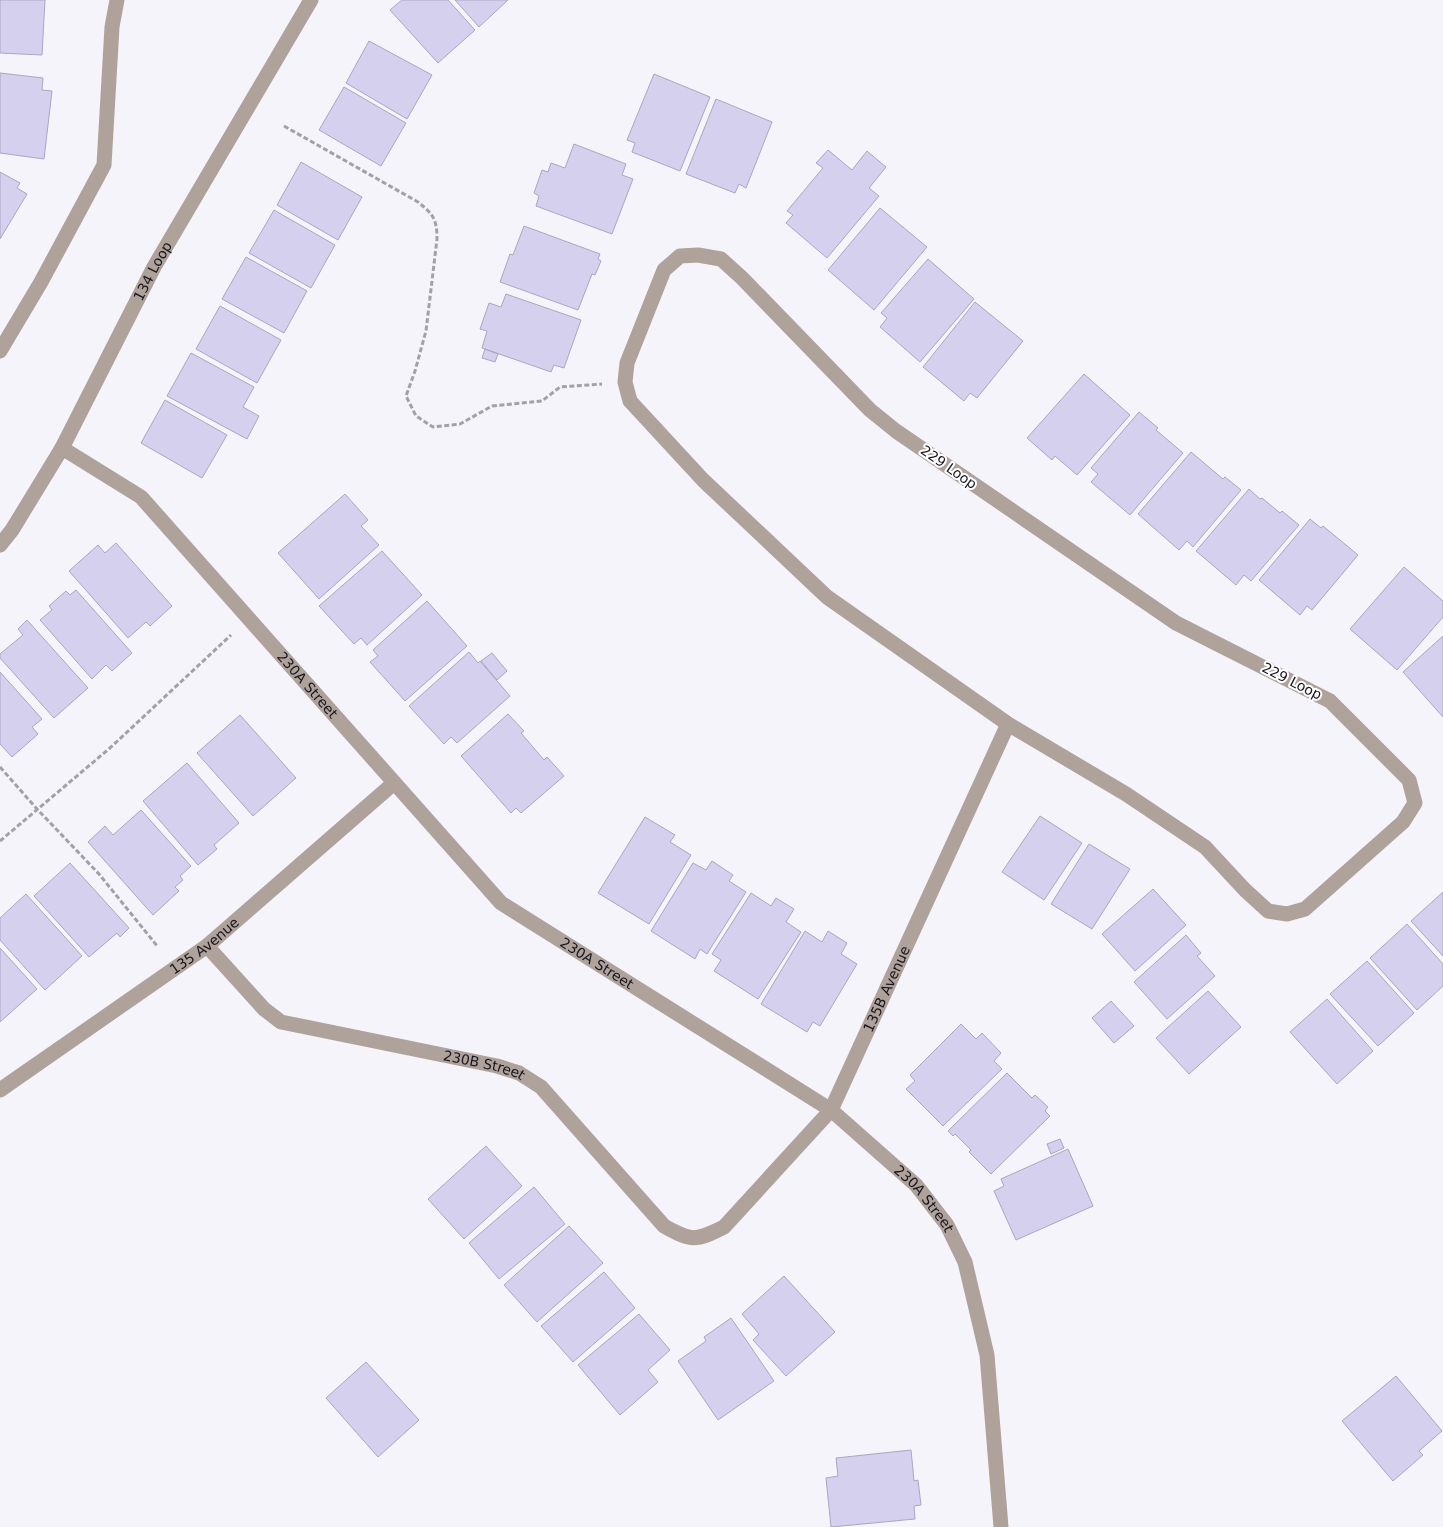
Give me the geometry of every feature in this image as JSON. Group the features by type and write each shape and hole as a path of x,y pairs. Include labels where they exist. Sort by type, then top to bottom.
{"street":[{"path":"0,351 41,282 104,165 112,27 117,0"},
{"name":"134 Loop","path":"0,545 12,530 62,448 154,267 311,0"},
{"name":"229 Loop","path":"698,255 721,259 742,278 870,410 896,431 1176,623 1330,701 1409,780 1415,803 1403,822 1305,909 1287,914 1268,911 1245,890 1205,847 1126,794 1008,724 827,598 703,480 630,401 625,382 627,364 664,270 680,256 698,255"},
{"name":"230A Street","path":"62,448 142,497 501,903 831,1110 916,1185 947,1225 965,1262 987,1355 1001,1527"},
{"name":"135B Avenue","path":"724,1227 831,1110 1008,724"},
{"name":"135 Avenue","path":"0,1090 207,946 394,783"},
{"name":"230B Street","path":"207,946 264,1009 282,1022 497,1066 519,1073 541,1086 664,1226 684,1237 702,1238 724,1227"}],"path":[{"path":"284,126 418,202 430,212 437,223 437,239 426,331 406,396 416,416 434,427 460,424 492,406 542,401 560,387 603,384"},
{"path":"0,841 110,748 249,619"},
{"path":"0,767 99,874 158,947"}],"building":[{"path":"0,0 45,0 42,55 0,53"},
{"path":"402,0 448,0 475,30 438,63 390,10"},
{"path":"455,0 508,0 479,27"},
{"path":"369,41 432,75 407,119 346,83"},
{"path":"0,73 43,78 42,90 52,91 44,159 0,153"},
{"path":"654,74 710,97 680,171 632,152 635,143 627,140"},
{"path":"344,87 406,123 381,166 319,130"},
{"path":"716,99 772,122 746,188 739,184 735,193 686,174"},
{"path":"574,144 626,164 622,175 633,179 612,234 536,206 539,196 534,193 542,170 548,172 551,163 565,168"},
{"path":"828,150 852,170 867,151 886,167 869,188 879,196 827,258 786,223 793,215 787,211 823,168 816,163"},
{"path":"301,162 362,197 338,240 277,205"},
{"path":"0,172 20,183 17,188 27,194 0,239"},
{"path":"880,208 927,247 874,310 828,270"},
{"path":"274,210 335,245 311,288 249,253"},
{"path":"524,226 600,254 598,259 601,261 595,275 592,274 578,310 500,282 510,254 513,255"},
{"path":"246,257 307,291 284,333 222,299"},
{"path":"928,259 974,299 920,362 880,327 887,318 881,313"},
{"path":"506,294 581,320 564,368 554,365 551,372 482,348 487,331 480,329 489,303 501,307"},
{"path":"975,302 1023,341 977,398 970,393 964,401 923,367"},
{"path":"220,306 281,340 257,383 196,349"},
{"path":"485,349 498,354 495,362 482,358"},
{"path":"191,353 254,387 243,407 259,416 247,439 167,396"},
{"path":"1084,374 1130,415 1077,475 1055,456 1052,460 1027,438"},
{"path":"165,400 227,435 202,478 141,443"},
{"path":"1139,412 1158,428 1156,430 1183,453 1130,515 1091,482 1098,474 1091,468"},
{"path":"1191,452 1223,479 1225,477 1241,490 1193,547 1187,541 1179,550 1138,514"},
{"path":"1249,489 1260,499 1262,498 1280,513 1282,511 1299,525 1251,581 1244,575 1236,585 1196,551"},
{"path":"345,494 368,520 361,526 379,545 319,599 278,553"},
{"path":"1310,519 1321,528 1323,526 1358,555 1312,610 1307,606 1300,615 1259,580"},
{"path":"116,543 172,606 150,626 146,622 128,638 69,571 98,545 105,553"},
{"path":"382,551 422,595 367,645 361,638 354,644 319,606"},
{"path":"1404,567 1443,601 1443,617 1397,670 1350,629"},
{"path":"76,590 132,653 112,671 106,665 92,679 40,620 52,610 49,606 66,591 70,595"},
{"path":"427,601 467,646 405,701 370,662 378,656 373,650"},
{"path":"27,620 88,688 54,718 0,658 0,654 23,635 18,629"},
{"path":"1443,636 1443,717 1403,672"},
{"path":"469,652 478,663 480,661 510,696 457,743 451,737 444,744 409,706"},
{"path":"492,653 507,671 497,680 481,661"},
{"path":"0,672 42,719 32,727 38,734 12,757 0,744"},
{"path":"508,714 524,731 521,733 544,760 547,757 564,776 521,813 516,808 511,813 461,756"},
{"path":"240,715 296,778 253,816 197,753"},
{"path":"187,763 239,823 214,845 217,849 198,865 143,801"},
{"path":"141,810 191,866 180,876 183,880 175,887 179,891 153,915 88,842 105,826 113,835"},
{"path":"1040,816 1082,843 1044,900 1002,872"},
{"path":"645,817 675,835 670,842 691,855 649,924 598,893"},
{"path":"1089,844 1130,869 1092,929 1051,904"},
{"path":"712,861 733,875 729,881 746,892 707,954 700,949 695,959 651,931 693,863 706,870"},
{"path":"70,863 129,928 120,937 117,933 89,957 34,896"},
{"path":"1153,889 1186,925 1135,971 1102,934"},
{"path":"1443,892 1443,956 1411,921"},
{"path":"751,893 771,906 776,898 794,909 786,922 801,932 758,999 714,971 721,960 712,954"},
{"path":"26,894 82,956 45,990 0,940 0,918"},
{"path":"1407,924 1443,964 1443,986 1417,1010 1370,958"},
{"path":"805,931 822,942 828,931 847,943 841,954 857,964 820,1026 813,1022 807,1032 761,1004"},
{"path":"1186,935 1201,953 1197,956 1215,976 1167,1019 1134,982"},
{"path":"0,948 37,989 0,1022"},
{"path":"1367,961 1414,1013 1378,1046 1330,994"},
{"path":"1208,991 1241,1027 1189,1074 1156,1038"},
{"path":"1327,999 1373,1051 1337,1084 1290,1032"},
{"path":"1111,1001 1134,1026 1114,1043 1092,1018"},
{"path":"961,1024 976,1039 982,1033 1001,1053 994,1061 1002,1069 943,1126 906,1089 915,1081 910,1075"},
{"path":"1007,1073 1032,1098 1035,1095 1048,1107 1045,1111 1050,1116 991,1174 969,1152 971,1150 955,1134 953,1136 948,1131"},
{"path":"1060,1139 1064,1148 1051,1154 1047,1144"},
{"path":"486,1146 522,1186 464,1239 428,1199"},
{"path":"1068,1149 1093,1206 1016,1240 994,1191 1004,1186 1001,1179"},
{"path":"534,1187 565,1224 499,1279 469,1243"},
{"path":"569,1226 603,1263 537,1322 504,1285"},
{"path":"604,1272 635,1308 573,1362 541,1326"},
{"path":"784,1276 835,1332 786,1376 753,1340 759,1334 742,1314"},
{"path":"639,1314 670,1350 648,1370 658,1382 620,1415 578,1365"},
{"path":"731,1318 774,1381 718,1420 678,1361 706,1341 704,1337"},
{"path":"366,1362 419,1420 378,1457 326,1398"},
{"path":"1396,1376 1442,1431 1419,1451 1423,1455 1393,1481 1342,1421"},
{"path":"911,1450 914,1481 918,1480 921,1505 914,1506 915,1519 831,1527 826,1478 838,1476 836,1458"}]}
